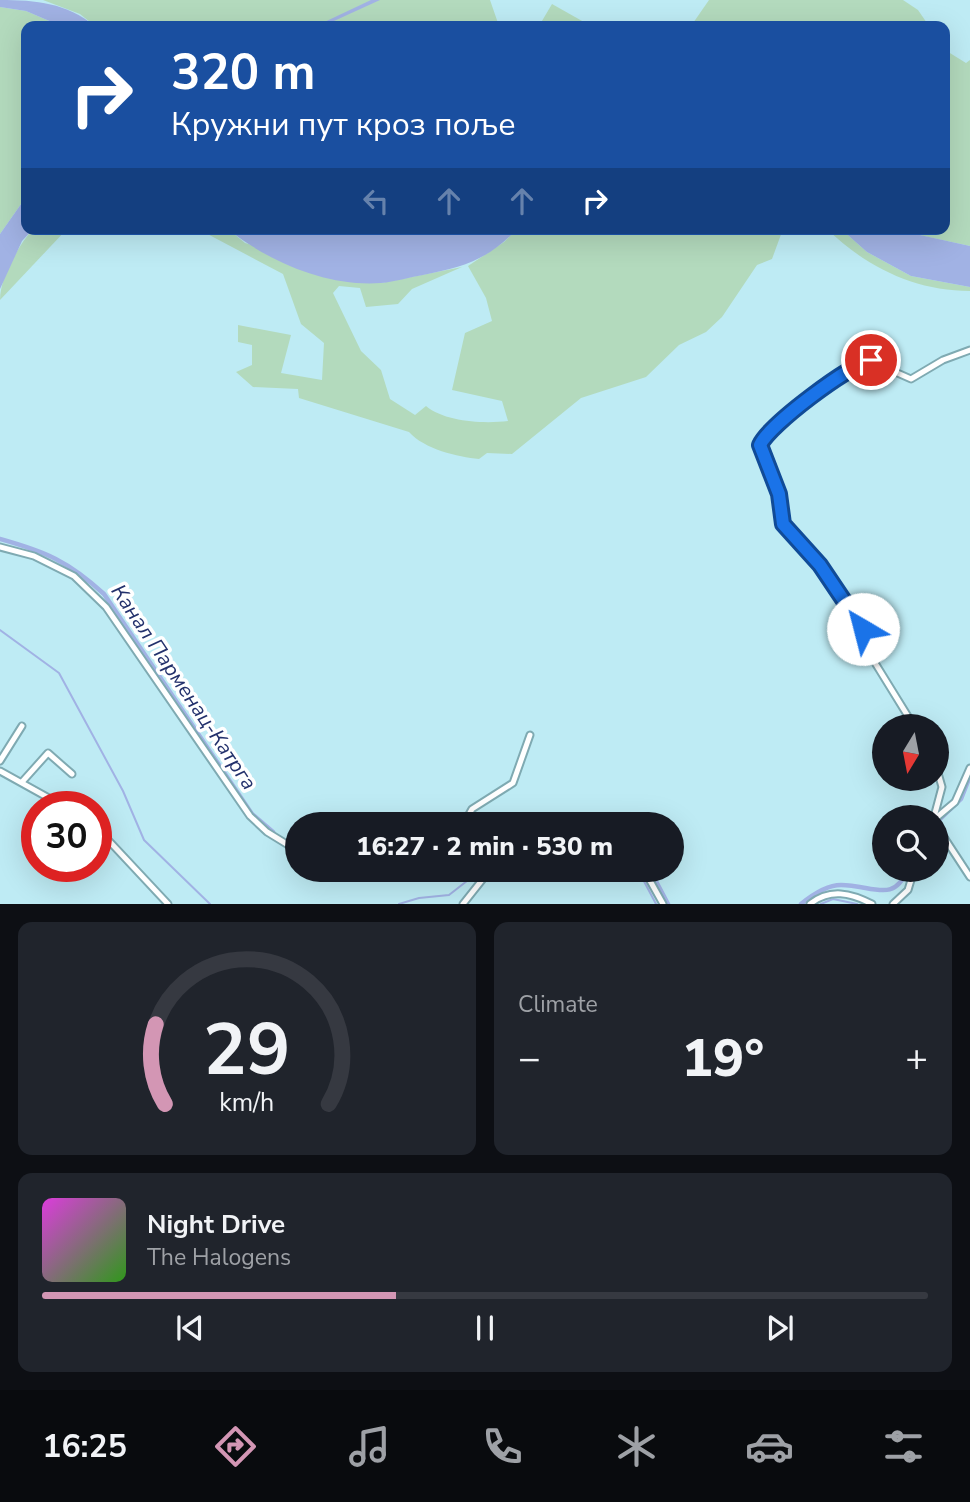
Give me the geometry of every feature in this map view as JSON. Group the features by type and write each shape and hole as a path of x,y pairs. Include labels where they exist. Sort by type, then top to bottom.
{"street":[{"path":"907,714 872,658 861,626 820,565 783,524 779,494 760,445 769,433 824,386 868,360 911,379 943,360 970,350"},
{"path":"0,547 56,566 87,587 128,637 250,816 267,832 285,843"},
{"path":"0,761 22,726"},
{"path":"469,812 515,779 530,735"},
{"path":"22,782 48,753 72,774"},
{"path":"949,807 955,802 970,768"},
{"path":"0,771 37,791"},
{"path":"112,844 168,904"},
{"path":"949,845 970,877"},
{"path":"463,904 483,882"},
{"path":"651,882 663,904"},
{"path":"893,904 908,890 910,882"},
{"path":"810,904 826,895 847,893 872,904"}],"green space":[{"path":"43,0 490,0 497,21 89,21 80,14"},
{"path":"709,0 903,0 918,10 926,21 694,21"},
{"path":"552,4 582,21 542,21"},
{"path":"0,7 26,11 49,21 21,21 21,204 0,234"},
{"path":"950,53 966,63 970,60 970,246 919,235 950,235"},
{"path":"29,235 61,235 0,300 3,282"},
{"path":"209,235 235,235 245,243 381,283 462,267 412,289 398,304 366,307 360,288 339,286 333,293 361,351 381,370 390,399 415,415 426,406 454,419 508,421 502,401 452,390 465,333 492,321 486,298 468,266 511,235 781,235 772,259 757,265 722,317 706,332 679,345 646,377 581,398 512,454 487,453 479,459 442,451 423,443 409,432 299,398 298,389 253,387 236,372 252,365 252,345 238,342 238,325 291,335 281,373 322,380 324,343 301,324 283,274"},
{"path":"833,235 848,235 867,252 911,276 970,287 970,291 930,287 892,274"}],"water":[{"path":"0,0 50,4 88,21 49,21 26,11 0,7"},
{"path":"371,0 380,0 334,21 327,21"},
{"path":"21,204 21,235 28,235 22,241 0,289 0,234"},
{"path":"236,235 511,235 474,261 437,272 381,283 340,281 300,270"},
{"path":"848,235 920,235 970,246 970,287 911,276 867,252"}],"waterway":[{"name":"Канал Парменац-Катрга","path":"0,539 56,559 79,573 104,594 252,814 273,832"},
{"path":"0,630 59,673 123,791 144,840 210,904"},
{"name":"Канал Парменац-Катрга","path":"949,811 961,799 970,776"},
{"path":"399,904 419,898 449,895 466,882"},
{"path":"644,882 656,904"},
{"name":"Канал Парменац-Катрга","path":"656,882 668,904"},
{"name":"Канал Парменац-Катрга","path":"801,904 835,885 889,890 900,882"},
{"path":"821,904 833,899 857,904"}],"route":[{"path":"863,629 851,615 820,565 783,524 779,494 760,445 769,433 824,386 871,360"}]}
